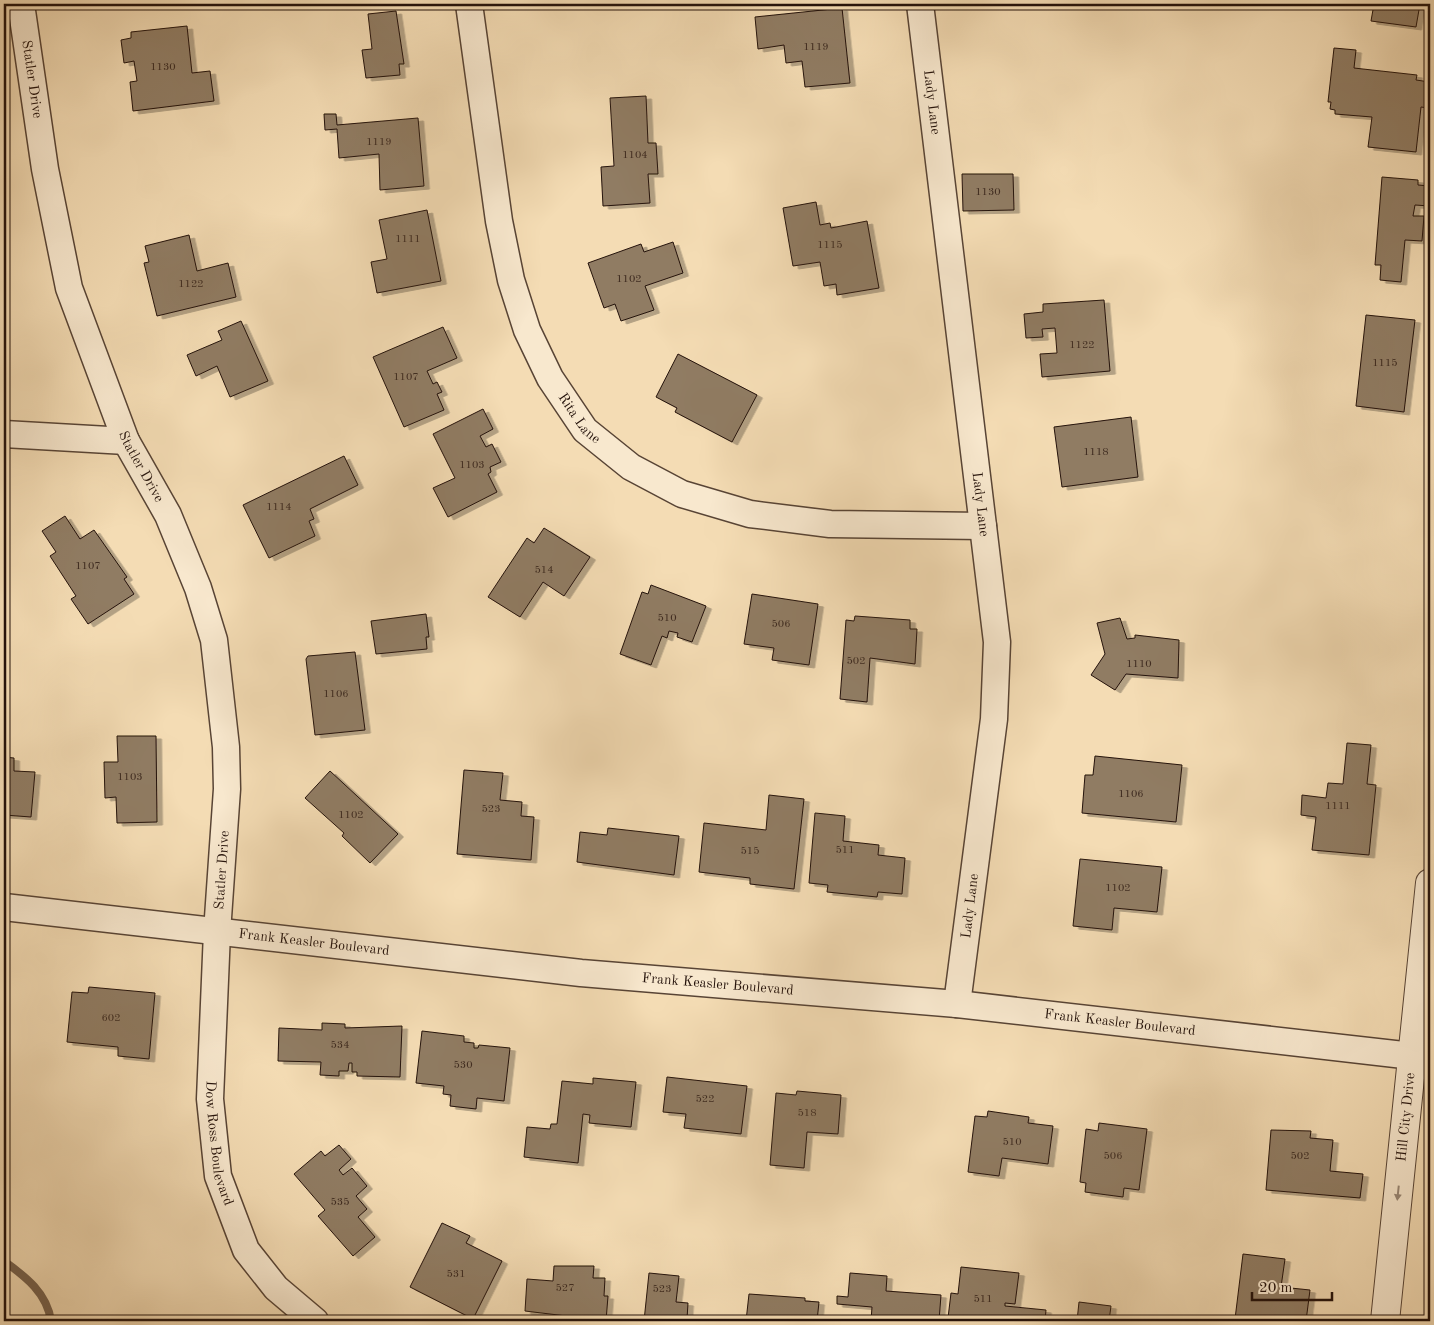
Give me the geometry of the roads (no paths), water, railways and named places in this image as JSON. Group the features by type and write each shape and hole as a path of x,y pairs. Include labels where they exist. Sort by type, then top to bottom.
{"street":[{"name":"Statler Drive","path":"21,4 45,169 67,279 90,349 126,441 168,515 198,588 214,640 226,747 227,789 218,932"},
{"name":"Rita Lane","path":"470,4 499,221 511,280 527,330 550,378 585,430 639,472 682,494 750,514 830,524 983,526"},
{"name":"Lady Lane","path":"920,4 997,642 994,719 958,1004"},
{"path":"4,434 126,441"},
{"name":"Hill City Drive","path":"1385,1321 1421,1057 1430,883"},
{"name":"Frank Keasler Boulevard","path":"4,907 591,974 958,1004 1421,1057"},
{"name":"Dow Ross Boulevard","path":"218,932 210,1099 218,1176 246,1250 276,1288 315,1321"}],"waterway":[{"path":"4,1261 34,1286 45,1302 51,1321"}]}
